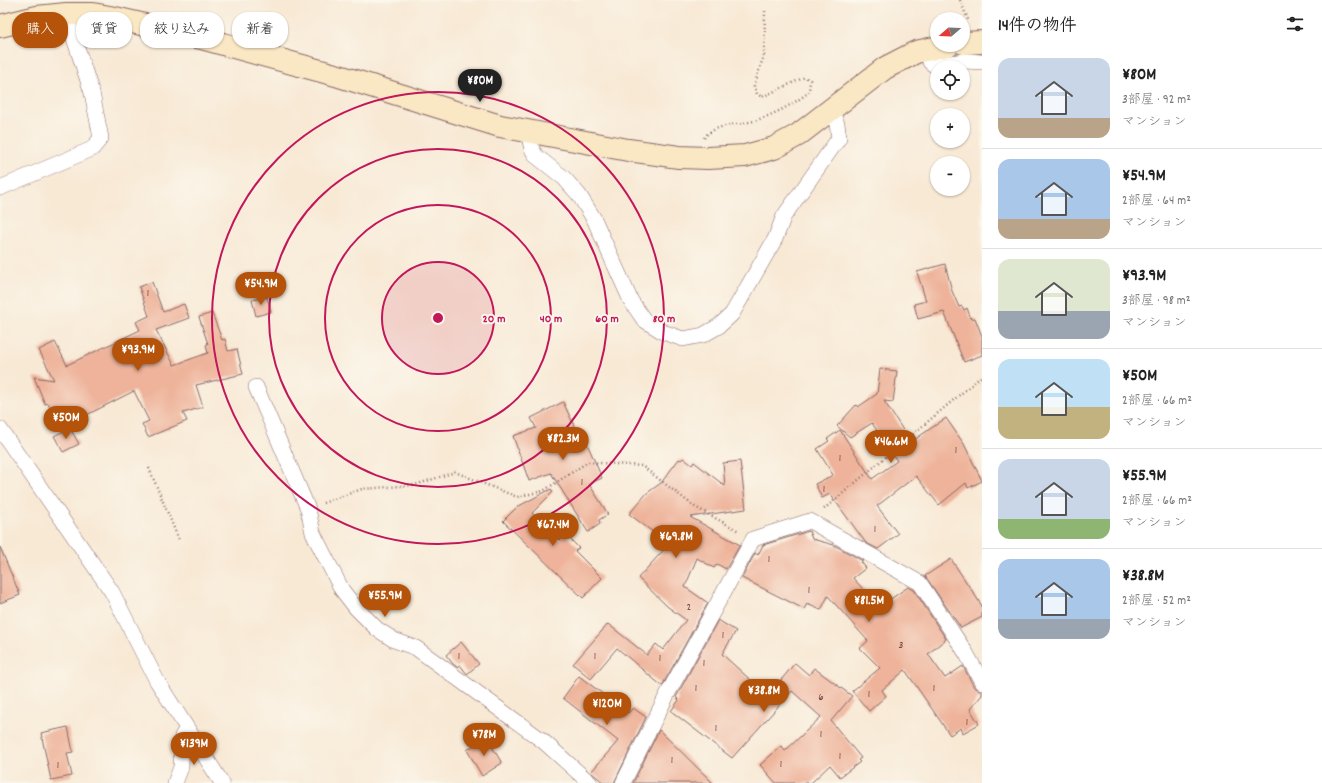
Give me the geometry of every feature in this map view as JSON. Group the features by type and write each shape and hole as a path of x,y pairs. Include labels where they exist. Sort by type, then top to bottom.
{"street":[{"path":"68,14 93,14 156,27 339,76 478,120 528,133 628,150 694,158 745,156 774,148 798,135 831,110 857,87 885,68 898,60 930,49"},
{"path":"0,188 92,149 100,138 92,93 68,20"},
{"path":"0,26 12,23"},
{"path":"970,43 982,42"},
{"path":"927,50 930,62 934,65 982,62"},
{"path":"528,133 536,156 564,178 579,195 594,219 631,301 644,320 663,332 683,339 703,335 719,326 732,314 775,239 784,216 839,138 837,124 831,110"},
{"path":"256,387 308,509 313,533 332,573 356,608 377,629 394,640 416,648 542,741 590,783"},
{"path":"0,429 112,592 157,681 222,783"},
{"path":"623,783 668,693 753,539 810,521 920,583 966,653 982,682"},
{"path":"175,783 181,767 182,736 189,731"}],"path":[{"path":"694,158 705,136 717,129 756,120 798,101 809,92 810,80 805,77 772,94 762,97 757,94 754,86 764,55 765,12"},
{"path":"810,521 982,376"},
{"path":"308,509 362,489 415,485 455,472 517,497 543,491 588,462 642,466 695,507 753,539"},
{"path":"149,468 178,540"}],"building":[{"path":"945,264 952,291 959,307 962,306 964,310 967,308 971,319 975,318 982,336 982,355 964,362 944,312 918,319 914,304 926,301 917,272"},
{"path":"152,282 163,312 184,304 189,318 156,330 174,365 208,353 206,345 208,344 199,317 212,313 222,340 225,339 228,351 237,349 243,374 196,385 203,407 183,413 187,421 148,437 142,424 149,421 134,391 61,428 48,403 45,404 34,377 54,380 39,350 55,342 67,365 140,330 136,322 149,316 139,287"},
{"path":"267,297 271,312 256,316 252,300"},
{"path":"880,369 897,371 893,402 884,401 911,442 946,418 964,444 982,481 968,488 966,483 939,505 916,476 877,506 898,534 878,549 866,543 830,494 822,498 815,484 833,475 817,449 829,441 827,439 840,430 872,479 897,461 872,423 850,437 837,426 856,405 858,407 877,394"},
{"path":"563,402 578,434 582,432 602,478 589,484 608,514 599,520 600,524 588,532 551,473 529,481 513,436 536,428 531,418"},
{"path":"70,428 79,444 63,452 54,436"},
{"path":"683,458 692,465 694,462 725,486 723,463 740,461 746,509 690,517 740,545 726,569 717,564 714,568 697,558 685,587 708,603 662,686 617,648 591,679 573,664 608,624 647,655 656,644 663,650 686,620 668,607 638,578 670,543 629,514 647,493 661,483 679,459 681,460"},
{"path":"551,489 553,492 532,513 559,540 565,534 579,548 575,551 602,578 583,598 503,521 517,507"},
{"path":"809,531 812,539 834,545 863,561 861,562 866,568 853,578 879,607 908,587 914,590 946,639 928,654 945,678 963,666 974,687 982,691 982,695 970,709 979,724 963,733 961,728 950,735 905,670 882,690 886,696 869,711 852,691 880,668 860,648 868,641 828,596 821,610 807,604 804,609 742,578 755,553 758,555 763,545"},
{"path":"0,547 20,595 0,603"},
{"path":"951,559 982,606 982,617 961,628 925,576"},
{"path":"718,620 736,631 722,654 768,696 795,663 809,675 814,668 852,696 831,721 861,758 858,760 860,762 840,777 830,765 811,783 776,783 760,765 781,746 785,751 821,717 792,691 732,758 671,711 679,700 676,697"},
{"path":"461,642 479,664 467,674 460,665 457,667 453,664 446,655"},
{"path":"579,676 628,713 633,708 646,717 614,783 604,783 591,772 618,741 563,698"},
{"path":"68,727 73,752 67,753 72,776 51,780 41,733"},
{"path":"659,730 713,783 633,783"},
{"path":"486,737 502,763 482,776 467,750"}]}
